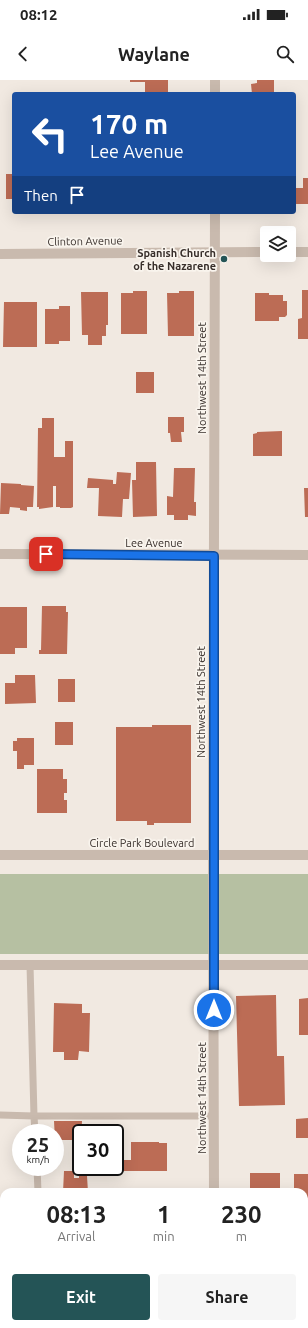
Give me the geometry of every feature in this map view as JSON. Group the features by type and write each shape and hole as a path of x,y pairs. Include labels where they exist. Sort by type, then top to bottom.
{"street":[{"path":"215,80 215,92"},
{"name":"Northwest 14th Street","path":"214,1188 213,855 215,214"},
{"name":"Clinton Avenue","path":"0,254 260,252"},
{"path":"296,252 308,252"},
{"name":"Lee Avenue","path":"0,554 214,556 308,555"},
{"name":"Circle Park Boulevard","path":"0,855 308,856"},
{"path":"0,965 308,965"}],"lane":[{"path":"30,965 34,1124"},
{"path":"0,1116 214,1116"},
{"path":"37,1176 38,1188"}],"green space":[{"path":"0,874 308,874 308,954 0,954"}],"building":[{"path":"130,80 168,80 168,92 145,92 145,82 130,82"},
{"path":"257,80 274,80 274,92 252,92 251,84 257,83"},
{"path":"6,174 12,174 12,199 6,199"},
{"path":"303,178 308,178 308,204 296,204 296,188 303,188"},
{"path":"302,290 308,290 308,339 298,339 298,319 302,318"},
{"path":"133,291 147,291 147,334 121,334 121,293 133,293"},
{"path":"179,291 194,291 194,336 168,336 167,293 179,293"},
{"path":"81,292 108,292 108,325 106,325 106,336 102,336 102,345 88,345 88,335 82,335"},
{"path":"255,293 283,295 283,301 287,301 287,315 285,317 279,317 279,321 255,321"},
{"path":"4,302 37,302 37,347 3,347"},
{"path":"59,306 70,306 70,341 59,341 59,344 45,344 45,309 59,309"},
{"path":"136,372 154,372 154,393 136,393"},
{"path":"168,417 184,417 184,432 181,432 182,442 171,442 170,433 168,433"},
{"path":"42,418 54,418 54,457 65,457 65,441 73,441 73,507 71,508 56,507 56,486 53,486 53,507 39,509 39,507 37,507 38,428 42,428"},
{"path":"282,431 282,456 253,456 253,434 257,432"},
{"path":"136,462 156,462 157,516 133,517 132,480 136,480"},
{"path":"174,468 195,468 194,502 196,502 196,516 188,515 188,520 174,520 174,515 167,515 167,496 173,497"},
{"path":"117,472 131,473 129,499 123,499 122,517 98,516 99,488 87,488 88,478 113,480 113,484 116,484"},
{"path":"1,483 34,486 33,507 27,507 27,511 20,510 20,508 10,507 9,514 0,514"},
{"path":"304,488 308,488 308,517 305,517"},
{"path":"42,606 66,606 66,612 68,612 67,654 39,654 39,650 41,650"},
{"path":"0,607 27,607 27,648 15,648 15,654 0,654"},
{"path":"15,675 35,675 36,703 5,704 5,683 15,683"},
{"path":"58,679 75,679 75,702 58,702"},
{"path":"55,722 73,722 73,745 55,745"},
{"path":"152,725 191,725 191,823 154,823 154,825 147,825 147,821 116,821 116,727 152,727"},
{"path":"17,738 34,738 34,765 24,765 24,769 17,769 17,751 13,751 13,741 17,741"},
{"path":"37,769 63,769 63,779 67,779 67,793 64,793 64,800 67,800 67,813 37,813"},
{"path":"276,995 277,1056 284,1056 285,1105 239,1106 236,996"},
{"path":"308,998 308,1035 299,1035 299,999"},
{"path":"54,1003 82,1004 82,1013 90,1013 89,1052 79,1051 78,1060 64,1060 64,1052 53,1052"},
{"path":"308,1118 308,1138 296,1138 296,1119"},
{"path":"54,1121 82,1121 82,1124 72,1124 72,1140 64,1140 64,1124 54,1124"},
{"path":"131,1142 167,1143 167,1171 124,1171 124,1160 131,1160"},
{"path":"64,1171 72,1171 72,1176 74,1176 74,1178 79,1178 79,1176 87,1176 88,1188 63,1188"},
{"path":"250,1173 280,1173 280,1188 250,1188"},
{"path":"294,1174 308,1174 308,1188 294,1188"}],"place":[{"name":"Spanish Church of the Nazarene","path":"224,259"}],"route":[{"path":"46,554 214,556 214,1010"}]}
